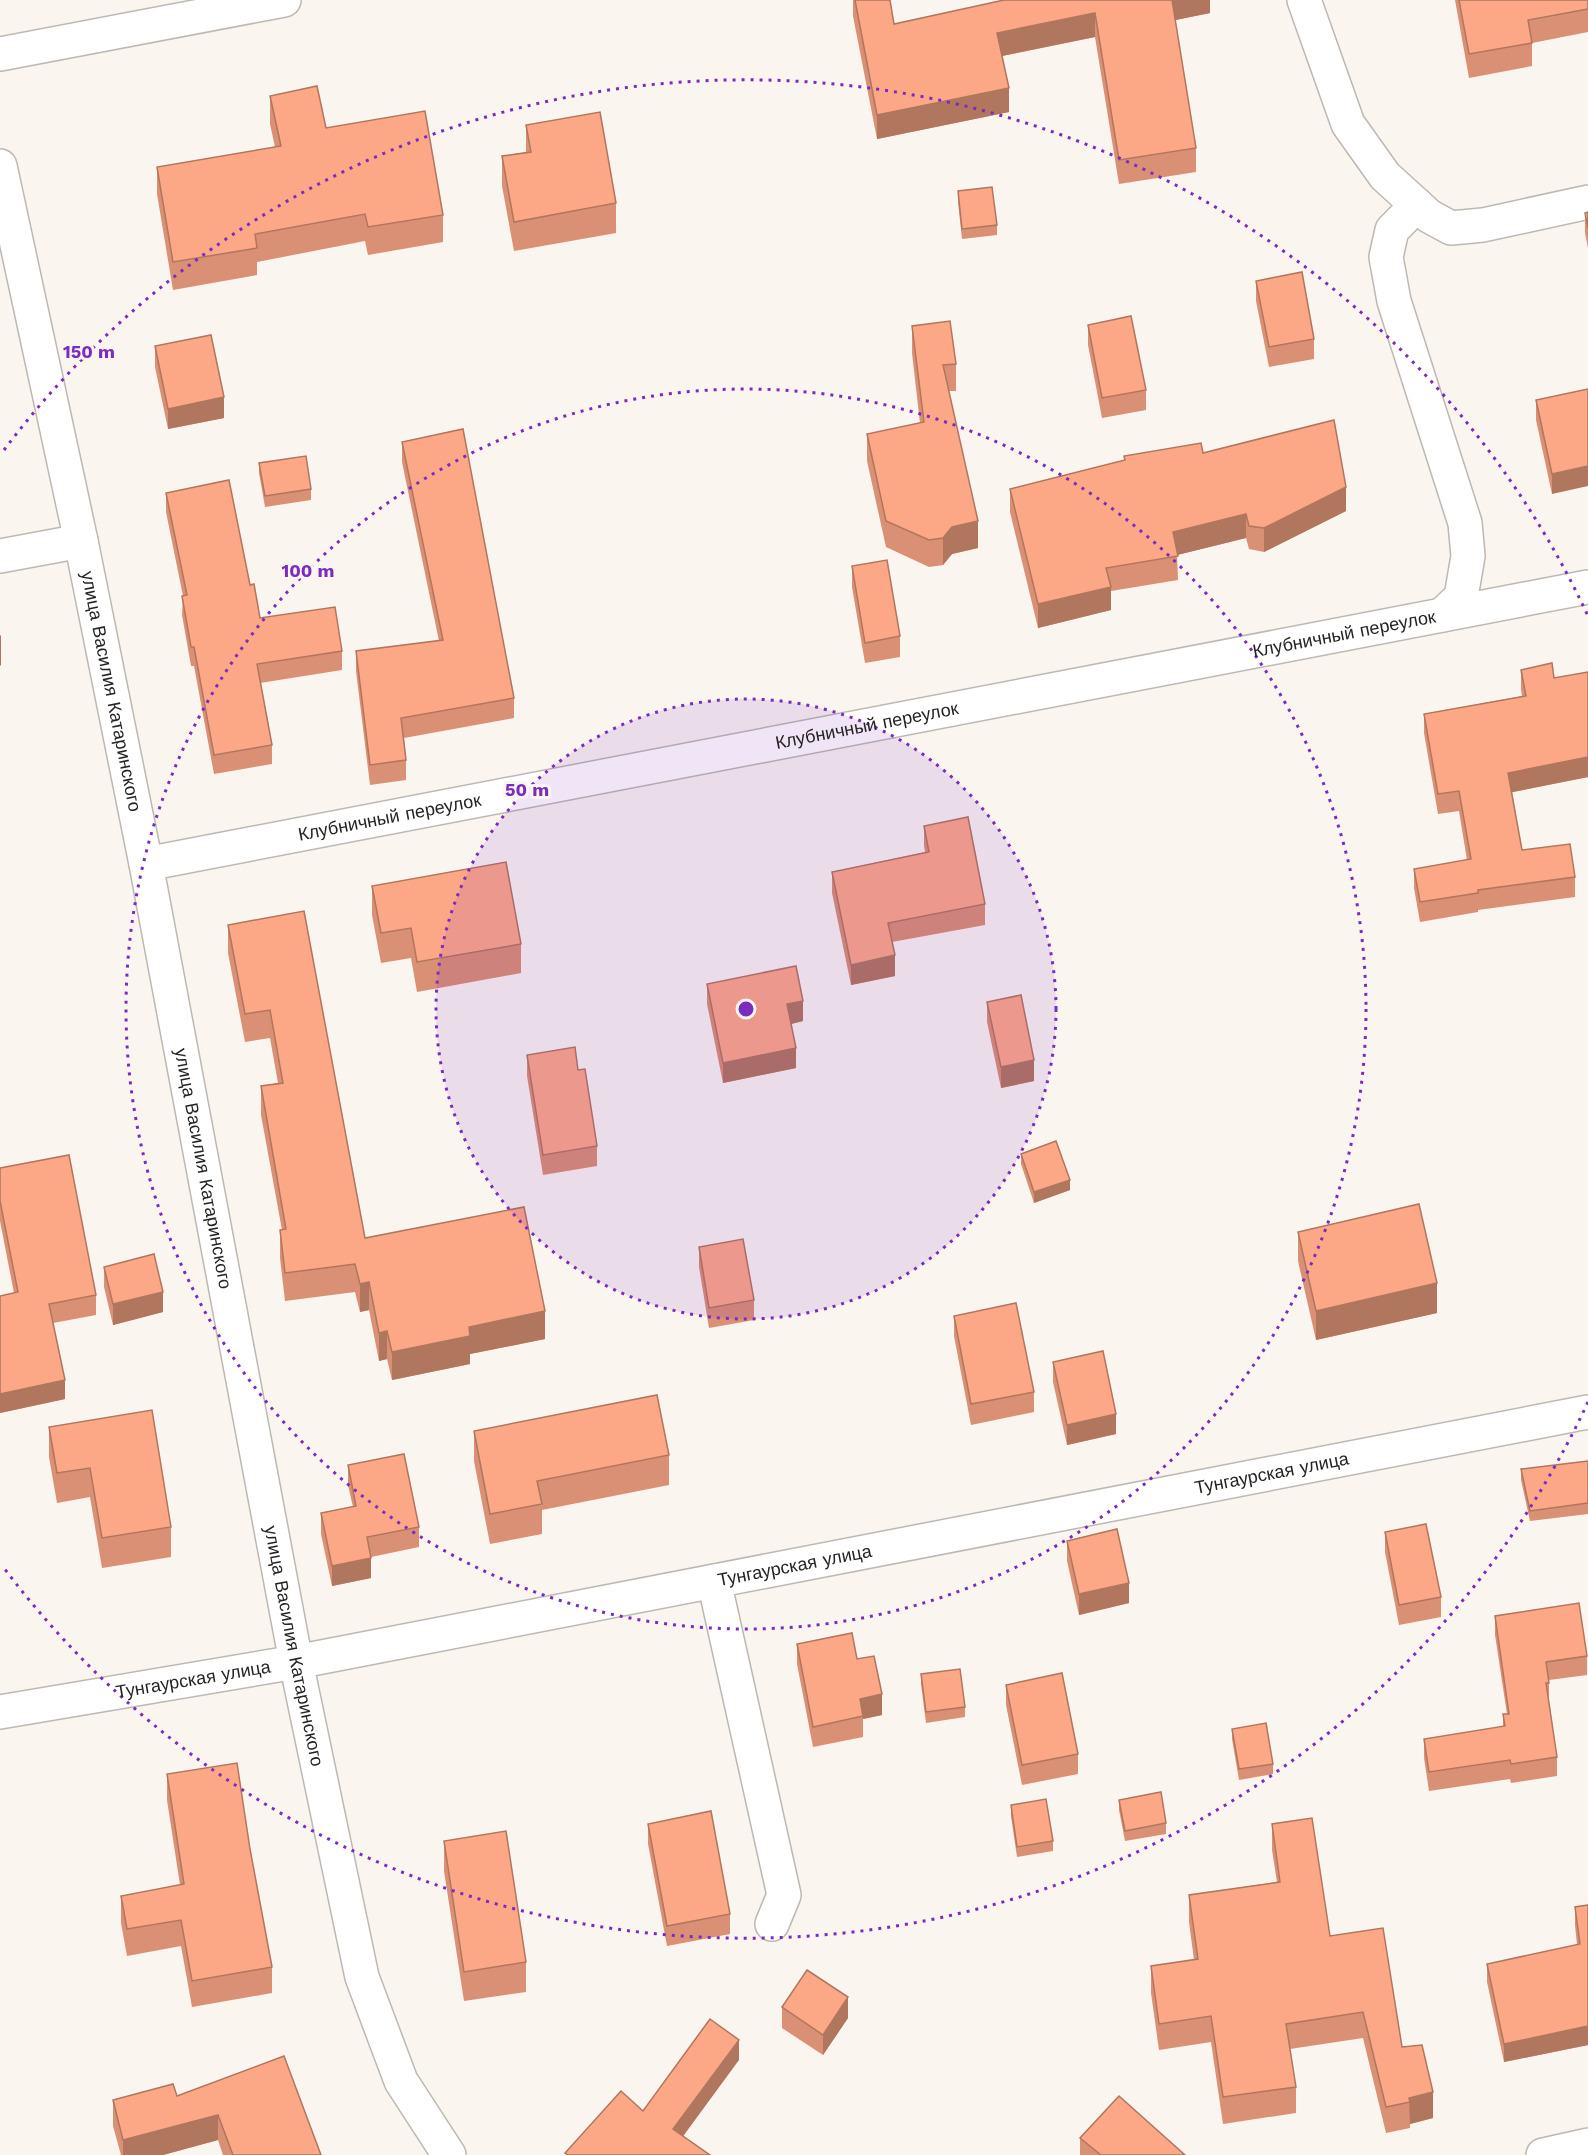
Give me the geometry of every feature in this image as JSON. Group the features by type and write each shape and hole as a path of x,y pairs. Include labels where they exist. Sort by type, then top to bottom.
{"street":[{"path":"0,54 284,0"},
{"path":"1304,0 1348,124 1385,176 1430,216 1451,228 1484,225 1588,202"},
{"name":"улица Василия Катаринского","path":"0,166 81,541 146,864 296,1662 362,1977 401,2081 449,2155"},
{"path":"1417,205 1392,230 1386,257 1394,301 1465,523 1468,556 1461,597 1442,615"},
{"path":"0,556 81,541"},
{"name":"Клубничный переулок","path":"146,864 1588,587"},
{"name":"Тунгаурская улица","path":"0,1712 296,1662 1588,1412"},
{"path":"714,1581 784,1896 772,1924"},
{"path":"1543,2155 1588,2145"}],"building":[{"path":"855,0 890,0 894,24 1004,0 1172,0 1196,148 1119,160 1095,13 997,33 1009,88 877,115"},
{"path":"1459,0 1588,0 1588,9 1528,20 1532,43 1469,54"},
{"path":"317,86 326,128 425,111 443,215 368,227 365,214 255,234 257,248 173,262 157,167 281,146 270,96"},
{"path":"600,112 616,203 514,222 502,156 531,152 526,125"},
{"path":"992,187 997,225 962,229 958,191"},
{"path":"1588,212 1588,228 1585,213"},
{"path":"1302,272 1314,339 1269,347 1256,281"},
{"path":"1131,316 1146,390 1102,398 1088,325"},
{"path":"950,321 956,364 943,365 978,521 952,527 943,538 929,540 886,521 867,434 924,422 912,326"},
{"path":"211,335 224,397 168,409 155,346"},
{"path":"1588,389 1588,466 1552,474 1536,400"},
{"path":"1334,420 1346,487 1264,528 1249,526 1246,514 1173,532 1178,556 1106,568 1111,587 1038,604 1010,489 1125,460 1124,456 1201,443 1203,453"},
{"path":"463,429 514,698 401,718 406,760 370,765 356,651 443,640 402,442"},
{"path":"306,456 311,489 265,496 259,463"},
{"path":"229,480 250,585 254,584 260,618 335,607 342,651 257,664 272,745 214,755 194,647 191,647 182,596 187,595 166,493"},
{"path":"887,560 900,636 865,643 852,566"},
{"path":"1552,663 1554,678 1588,672 1588,757 1508,773 1522,850 1570,844 1575,877 1478,890 1478,893 1420,902 1414,869 1471,859 1459,791 1438,794 1424,714 1526,696 1521,670"},
{"path":"968,817 985,904 888,923 895,955 851,965 832,872 929,852 924,826"},
{"path":"506,862 521,944 417,962 411,928 381,933 372,886"},
{"path":"304,911 365,1238 524,1207 545,1311 469,1327 470,1336 392,1352 387,1331 379,1333 369,1282 360,1284 355,1264 285,1273 280,1230 286,1229 261,1086 283,1083 270,1010 245,1014 228,925"},
{"path":"796,966 803,1001 787,1004 796,1048 723,1063 707,984"},
{"path":"1021,995 1034,1060 1001,1067 987,1002"},
{"path":"575,1047 578,1070 585,1069 597,1146 543,1155 527,1055"},
{"path":"1056,1141 1070,1180 1034,1192 1021,1154"},
{"path":"69,1155 96,1295 49,1304 65,1380 0,1394 0,1296 18,1292 0,1201 0,1168"},
{"path":"1419,1204 1437,1283 1316,1311 1298,1232"},
{"path":"743,1239 754,1300 709,1308 699,1247"},
{"path":"154,1254 163,1292 113,1304 104,1267"},
{"path":"1016,1303 1034,1392 971,1404 954,1316"},
{"path":"1103,1351 1116,1414 1067,1425 1053,1362"},
{"path":"657,1395 669,1455 537,1481 542,1504 490,1514 474,1431"},
{"path":"152,1410 171,1527 102,1538 90,1468 57,1473 49,1427"},
{"path":"404,1454 419,1527 367,1537 371,1558 332,1566 321,1513 356,1506 348,1465"},
{"path":"1588,1461 1588,1503 1530,1511 1521,1469"},
{"path":"1426,1524 1441,1597 1399,1605 1385,1532"},
{"path":"1117,1529 1129,1583 1079,1594 1067,1541"},
{"path":"1579,1603 1587,1656 1546,1662 1549,1683 1546,1683 1557,1757 1511,1764 1510,1760 1429,1772 1424,1739 1505,1726 1503,1714 1509,1714 1495,1616"},
{"path":"852,1633 857,1659 874,1656 882,1694 860,1699 863,1716 813,1727 797,1644"},
{"path":"960,1669 965,1707 926,1712 921,1674"},
{"path":"1062,1673 1078,1754 1022,1765 1006,1685"},
{"path":"1266,1723 1273,1764 1239,1769 1232,1729"},
{"path":"237,1763 272,1967 192,1981 181,1920 127,1929 121,1896 184,1884 167,1774"},
{"path":"1161,1792 1166,1823 1125,1831 1119,1800"},
{"path":"1046,1799 1053,1841 1017,1847 1011,1805"},
{"path":"711,1811 730,1914 667,1926 648,1824"},
{"path":"1312,1818 1330,1936 1383,1928 1402,2047 1422,2045 1433,2092 1409,2098 1410,2102 1386,2107 1363,2012 1286,2024 1296,2087 1223,2097 1211,2016 1159,2024 1151,1966 1198,1959 1189,1895 1280,1882 1272,1824"},
{"path":"506,1831 526,1962 464,1972 444,1841"},
{"path":"1588,1905 1588,2026 1504,2044 1487,1964 1580,1944 1575,1907"},
{"path":"807,1970 848,1997 823,2035 782,2007"},
{"path":"710,2019 739,2040 673,2129 710,2155 568,2155 565,2153 621,2091 643,2111"},
{"path":"284,2056 321,2155 233,2155 218,2115 123,2140 113,2100 173,2084 177,2096"},
{"path":"1119,2096 1185,2155 1101,2155 1080,2138"}]}
